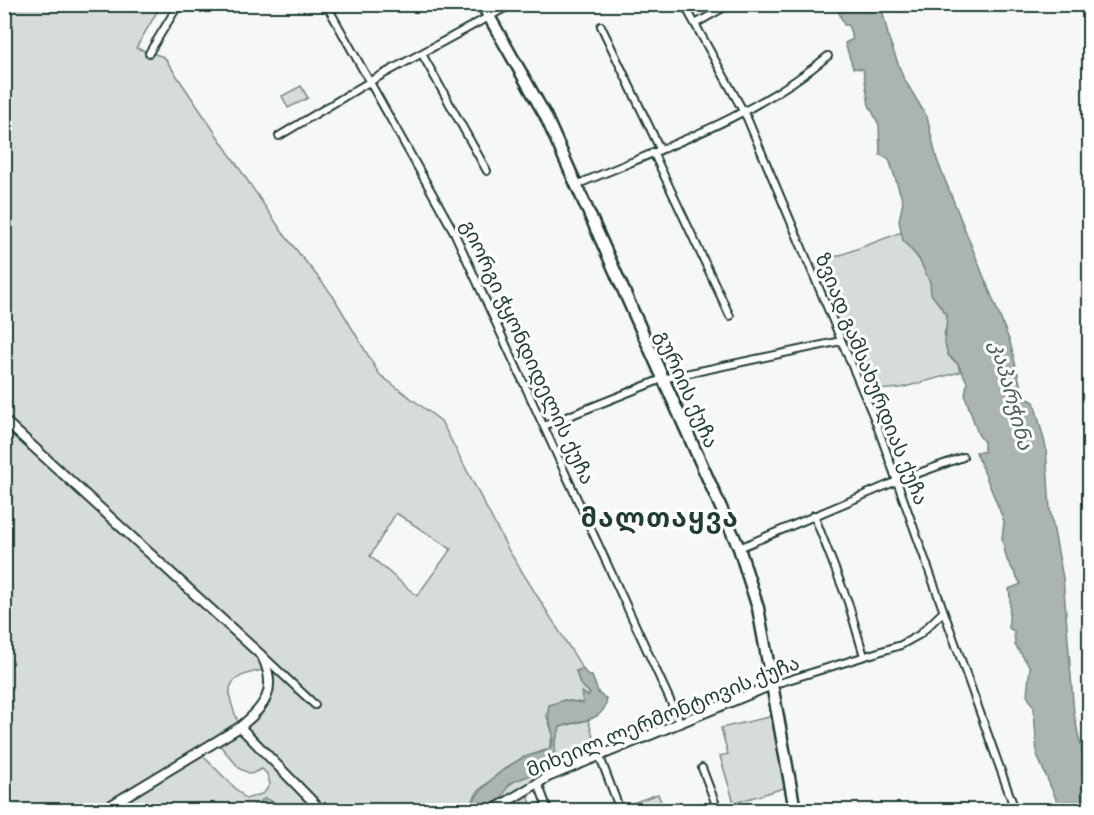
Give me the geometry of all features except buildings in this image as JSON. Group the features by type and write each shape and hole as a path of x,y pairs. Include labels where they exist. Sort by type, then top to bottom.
{"highway":[{"name":"გურიის ქუჩა","path":"482,4 545,115 739,548 758,608 795,810"}],"street":[{"path":"149,53 178,4"},
{"name":"გიორგი ჭყონდიდელის ქუჩა","path":"326,4 454,232 681,724"},
{"path":"279,136 369,82 512,4"},
{"name":"ზვიად გამსახურდიას ქუჩა","path":"684,4 744,113 875,420 1016,810"},
{"path":"695,24 730,4"},
{"path":"601,26 730,316"},
{"path":"422,54 487,171"},
{"path":"576,185 744,113 805,76 828,56"},
{"path":"544,426 663,379 841,341"},
{"path":"4,420 315,705"},
{"path":"739,548 814,515 963,457"},
{"path":"814,515 848,602 864,656"},
{"name":"მიხეილ ლერმონტოვის ქუჩა","path":"493,810 538,783 772,685 901,645 919,635 943,612"},
{"path":"103,810 240,727 261,710 270,682 268,669 259,652"},
{"path":"240,727 321,810"},
{"path":"600,757 618,810"},
{"path":"702,768 718,810"},
{"path":"538,783 548,810"}],"shaded area":[{"path":"5,5 161,5 136,48 164,57 283,233 333,296 379,374 441,421 509,551 583,669 576,671 580,684 590,693 588,696 582,692 583,703 564,700 546,714 553,734 549,749 523,758 503,770 478,791 472,802 450,810 285,810 283,807 253,805 248,810 5,810","holes":["396,513 451,549 417,596 370,556","268,669 267,696 240,727 231,702 231,686 235,680 253,672","217,742 240,769 251,774 262,769 267,774 270,784 264,793 246,799 200,753"]},
{"path":"301,86 308,98 288,108 282,96"},
{"path":"902,232 903,240 919,259 930,282 932,294 947,315 948,324 944,333 951,359 958,364 960,372 901,388 863,391 808,267"},
{"path":"778,715 791,786 734,803 720,756 728,754 721,728"},
{"path":"588,720 600,757 526,790 533,810 493,810 502,805 502,796 512,783 554,766 555,743 560,727"},
{"path":"658,794 664,810 629,810 627,805"}],"water":[{"name":"კაპარჭინა","path":"836,5 881,5 889,39 903,77 927,117 937,160 1010,342 1023,396 1034,402 1046,447 1050,510 1063,578 1074,714 1089,785 1089,810 1057,810 1056,799 1037,755 1034,708 1027,695 1030,667 1015,645 1014,631 1009,628 1009,589 1021,584 1007,560 1002,539 1004,521 976,452 984,452 984,442 978,434 965,396 967,382 958,364 948,355 945,344 947,315 931,294 930,282 919,259 903,240 899,221 903,202 889,159 880,155 879,125 869,105 863,69 853,68 845,43 853,39"},
{"path":"583,669 588,676 592,676 599,694 607,699 605,707 596,717 560,727 555,743 554,766 510,783 501,799 484,810 450,810 472,802 488,783 515,762 549,749 553,733 548,717 549,705 564,700 583,703 581,692 588,696 590,693 580,684 576,671"},
{"path":"265,798 284,807 285,810 248,810"}],"district":[{"name":"მალთაყვა","path":"660,518"}]}
